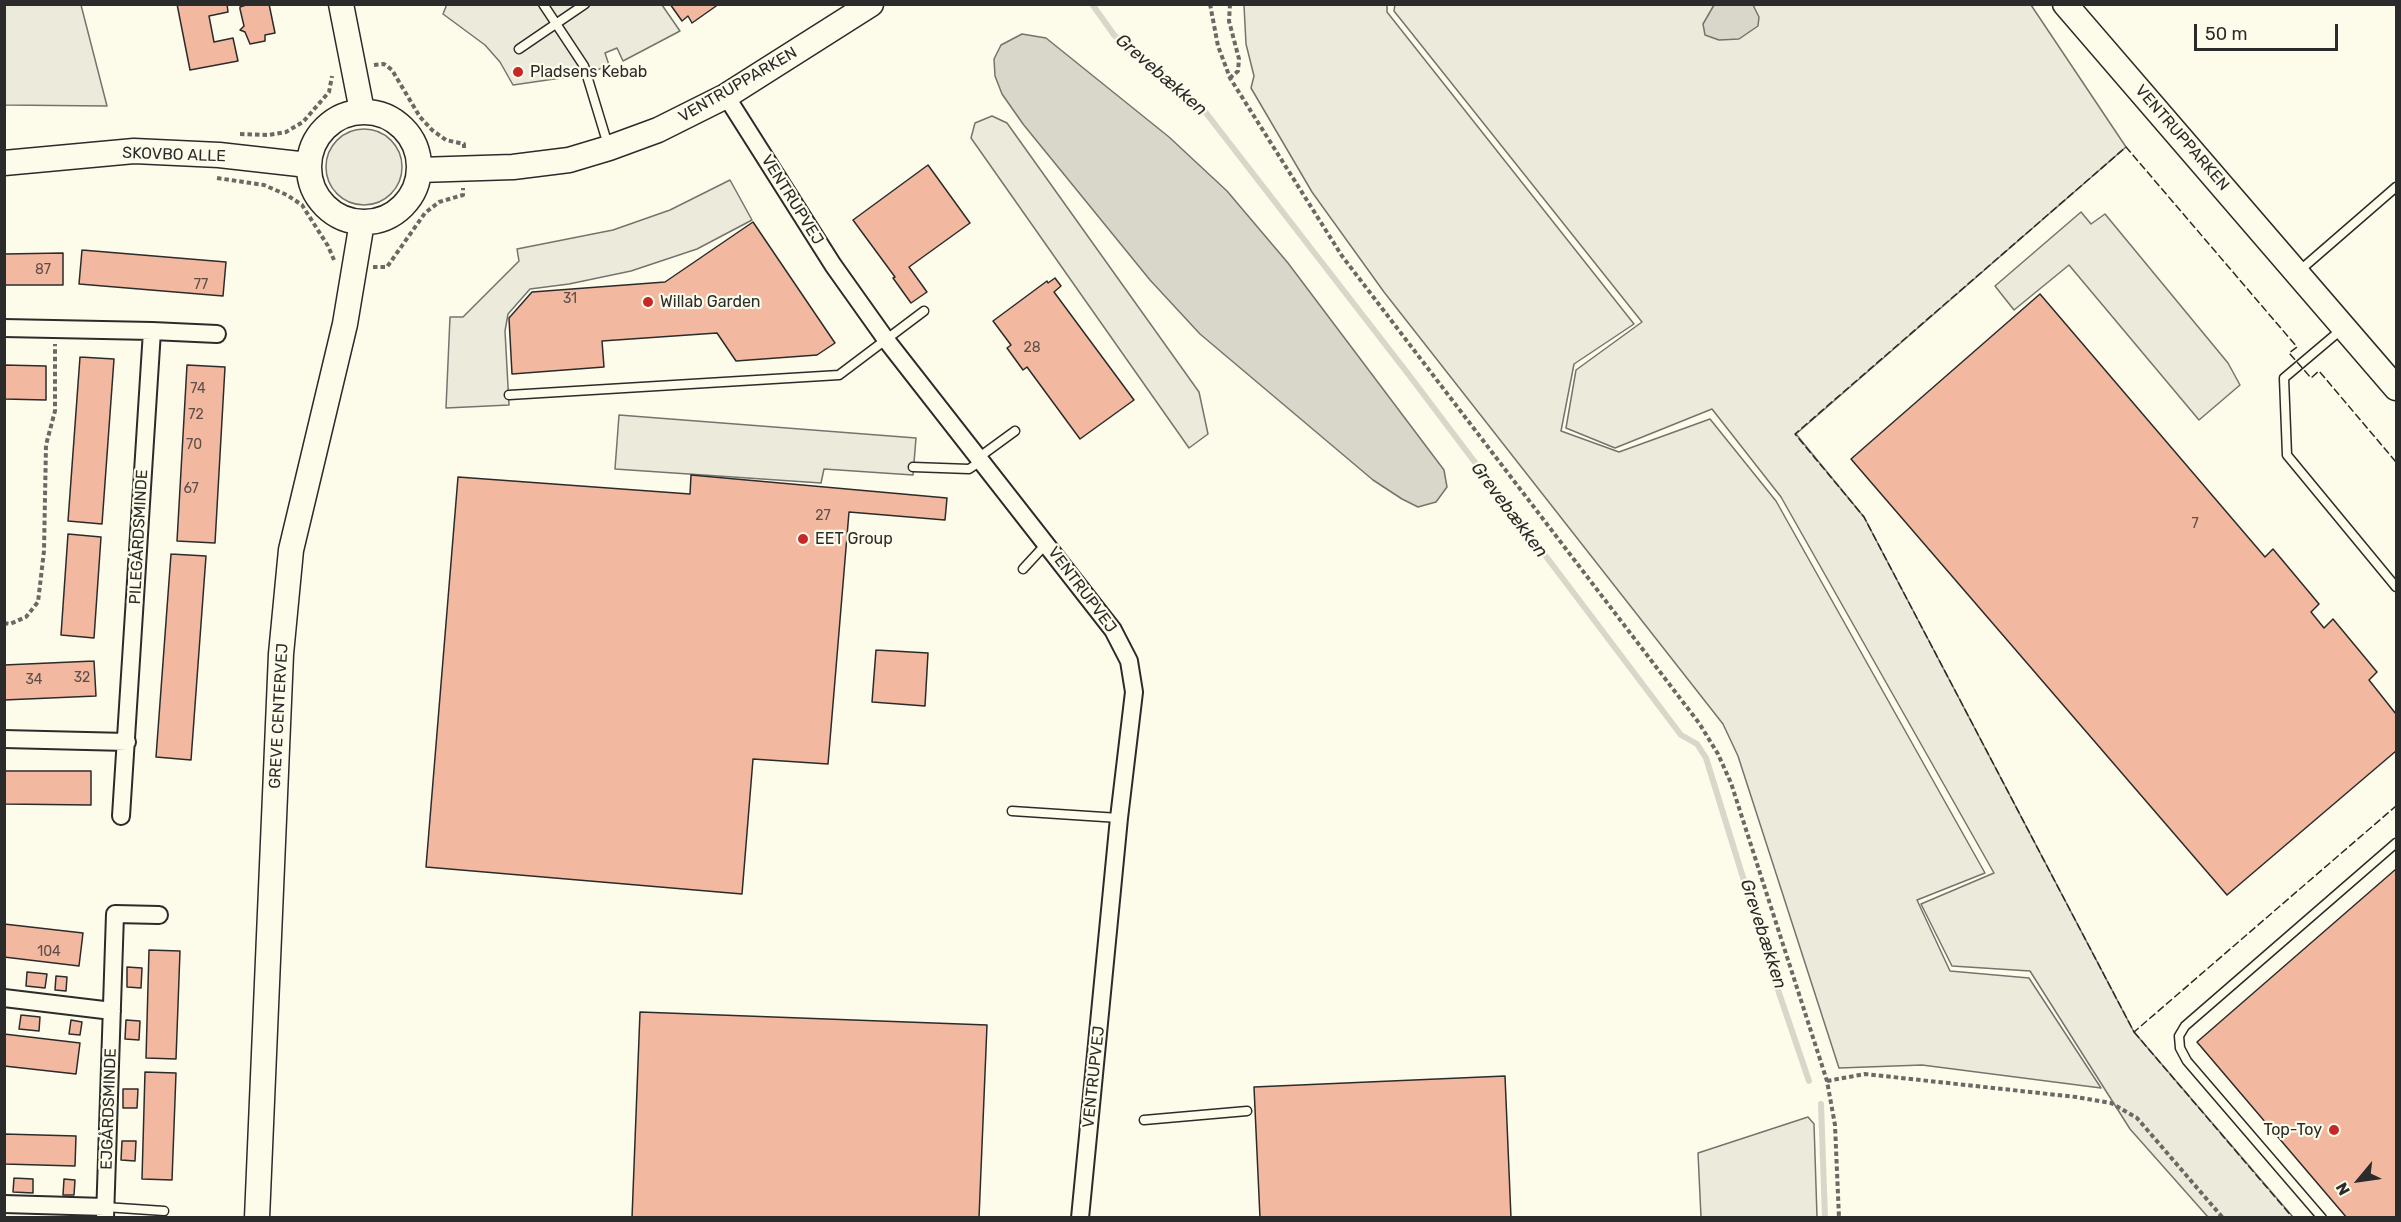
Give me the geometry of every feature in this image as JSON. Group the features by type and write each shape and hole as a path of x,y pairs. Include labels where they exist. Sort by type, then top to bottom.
{"street":[{"path":"341,4 362,111"},
{"name":"VENTRUPPARKEN","path":"420,170 513,166 569,160 658,130 726,96 871,4"},
{"name":"VENTRUPPARKEN","path":"2065,4 2397,388"},
{"name":"VENTRUPVEJ","path":"726,96 833,265 887,341 1113,630 1129,661 1134,692 1119,818 1080,1218"},
{"path":"362,111 380,113 397,122 410,135 417,152 420,170 414,191 401,208 383,219 362,222 345,219 330,211 318,198 310,182 308,165 311,149 325,128 345,114 362,111"},
{"name":"SKOVBO ALLE","path":"4,163 134,151 219,155 308,165"},
{"name":"GREVE CENTERVEJ","path":"257,1218 281,654 291,550 345,324 362,222"},
{"path":"4,328 217,334"},
{"name":"PILEGÅRDSMINDE","path":"121,816 152,331"},
{"path":"4,740 127,742"},
{"name":"EJGÅRDSMINDE","path":"105,1212 115,914 159,915"},
{"path":"4,998 112,1011"},
{"path":"4,1204 105,1212"}],"lane":[{"path":"543,4 584,66 609,148"},
{"path":"519,49 585,4"},
{"path":"2297,273 2397,187"},
{"path":"508,395 839,375 924,311"},
{"path":"2344,327 2284,378 2287,455 2397,587"},
{"path":"914,467 969,469 1015,431"},
{"path":"1023,569 1047,543"},
{"path":"1012,811 1119,818"},
{"path":"2322,1218 2187,1061 2180,1048 2179,1036 2185,1026 2397,843"},
{"path":"1144,1120 1247,1111"},
{"path":"105,1212 164,1211"}],"path":[{"path":"1210,4 1218,46 1230,78 1342,256 1692,713 1718,754 1731,783 1827,1081 1835,1125 1839,1218"},
{"path":"1230,4 1229,21 1239,59 1238,71 1230,78"},
{"path":"233,134 268,135 286,132 303,122 329,92 333,72 384,64 392,70 420,117 432,130 446,140 464,144"},
{"path":"208,177 264,185 288,195 302,205 328,246 334,262 379,268 387,267 425,213 439,202 463,195"},
{"path":"4,623 10,624 26,617 38,602 44,551 46,445 55,411 55,328"},
{"path":"1827,1081 1865,1074 2076,1097 2110,1103 2137,1118 2223,1218"}],"shaded area":[{"path":"5,4 81,5 107,106 5,105"},
{"path":"447,4 662,5 680,31 623,61 617,48 605,53 609,65 597,70 575,76 513,85 500,62 485,45 443,14"},
{"path":"1395,4 2031,5 2126,147 1796,434 1864,517 2134,1032 2293,1217 2208,1217 2130,1129 2030,971 1952,966 1921,904 1994,873 1781,497 1712,409 1615,448 1566,428 1576,370 1642,322 1394,11"},
{"path":"1244,5 1387,5 1387,12 1634,324 1574,364 1561,431 1619,452 1710,419 1776,501 1985,873 1917,900 1950,971 2029,978 2101,1088 1922,1065 1839,1068 1738,756 1723,724 1384,292 1312,192 1251,88 1254,76 1246,44"},
{"path":"1714,5 1753,5 1759,17 1758,26 1739,39 1719,40 1705,35 1703,24"},
{"path":"1022,34 1046,38 1169,137 1227,191 1288,263 1444,470 1447,487 1436,502 1418,507 1373,480 1200,334 1150,280 1023,124 1002,94 995,76 994,59 1001,45"},
{"path":"992,116 1007,123 1199,392 1208,434 1189,448 971,138 975,123"},
{"path":"364,129 378,132 391,140 399,153 402,167 399,181 391,194 378,202 364,205 350,202 337,194 329,181 326,167 329,153 337,140 350,132"},
{"path":"730,180 752,220 697,249 631,271 569,284 530,289 508,314 505,331 509,405 446,408 450,317 463,317 519,261 517,249 613,230 670,210"},
{"path":"2081,212 2091,224 2105,214 2228,363 2240,385 2199,420 2069,265 2014,310 1995,286"},
{"path":"619,415 916,438 913,475 824,469 821,483 615,469"},
{"path":"1808,1117 1814,1124 1817,1217 1701,1217 1698,1153"}],"building":[{"path":"177,4 227,4 228,12 209,16 214,42 233,38 238,61 190,70"},
{"path":"249,4 269,4 275,33 265,35 265,41 250,44 245,32 240,30 244,26 240,7"},
{"path":"670,4 719,4 692,23 688,16 682,21"},
{"path":"928,165 970,223 909,267 927,292 911,303 853,220"},
{"path":"753,222 835,343 817,355 736,361 717,333 602,341 604,367 512,374 509,318 532,292 665,282"},
{"path":"82,250 226,262 223,296 79,284"},
{"path":"63,253 63,285 4,285 4,254"},
{"path":"1055,278 1061,286 1054,292 1134,400 1080,439 1027,367 1023,370 1007,348 1011,345 993,321 1047,281 1048,283"},
{"path":"2040,294 2265,557 2273,549 2319,604 2311,612 2324,628 2333,619 2377,672 2369,680 2396,714 2396,751 2227,895 1851,459"},
{"path":"80,357 114,359 102,524 68,521"},
{"path":"4,365 46,366 46,400 4,399"},
{"path":"187,365 225,367 215,543 177,541"},
{"path":"691,475 947,498 945,520 849,512 828,764 753,759 742,894 426,867 458,477 690,494"},
{"path":"68,534 101,537 94,638 61,635"},
{"path":"171,554 206,556 191,760 156,757"},
{"path":"876,650 928,653 925,706 872,702"},
{"path":"94,661 96,696 4,700 4,665"},
{"path":"4,771 91,771 91,805 4,804"},
{"name":"Top-Toy","path":"2396,869 2396,1218 2347,1218 2197,1042"},
{"path":"4,924 83,933 79,966 4,957"},
{"path":"149,950 180,951 176,1059 146,1058"},
{"path":"127,967 142,968 141,988 127,987"},
{"path":"27,972 47,974 45,988 26,986"},
{"path":"56,976 67,977 66,991 55,990"},
{"path":"640,1012 987,1025 979,1218 632,1218"},
{"path":"21,1015 40,1017 39,1031 19,1029"},
{"path":"71,1020 82,1022 80,1035 69,1034"},
{"path":"126,1020 140,1021 139,1040 125,1039"},
{"path":"4,1034 80,1043 76,1074 4,1066"},
{"path":"145,1072 176,1073 172,1180 142,1179"},
{"path":"1505,1076 1511,1218 1260,1218 1254,1087"},
{"path":"123,1089 138,1089 137,1108 123,1108"},
{"path":"4,1134 76,1136 75,1166 4,1164"},
{"path":"122,1141 136,1141 135,1161 121,1160"},
{"path":"14,1178 33,1179 33,1193 13,1192"},
{"path":"64,1179 75,1180 74,1195 63,1195"}],"waterway":[{"name":"Grevebækken","path":"1092,4 1114,35 1162,79 1203,109 1409,375 1681,735 1697,744 1706,758 1776,984 1809,1081"},
{"name":"Grevebækken","path":"1821,1104 1825,1218"}],"fence":[{"path":"2396,462 2319,371 2311,378 2289,353 2297,347 2126,147 1795,434 1864,517 2134,1032 2396,806"},
{"path":"2134,1032 2293,1218"}],"place":[{"name":"Pladsens Kebab","path":"518,72"},
{"name":"Willab Garden","path":"648,302"},
{"name":"EET Group","path":"803,539"},
{"name":"Top-Toy","path":"2334,1130"}]}
